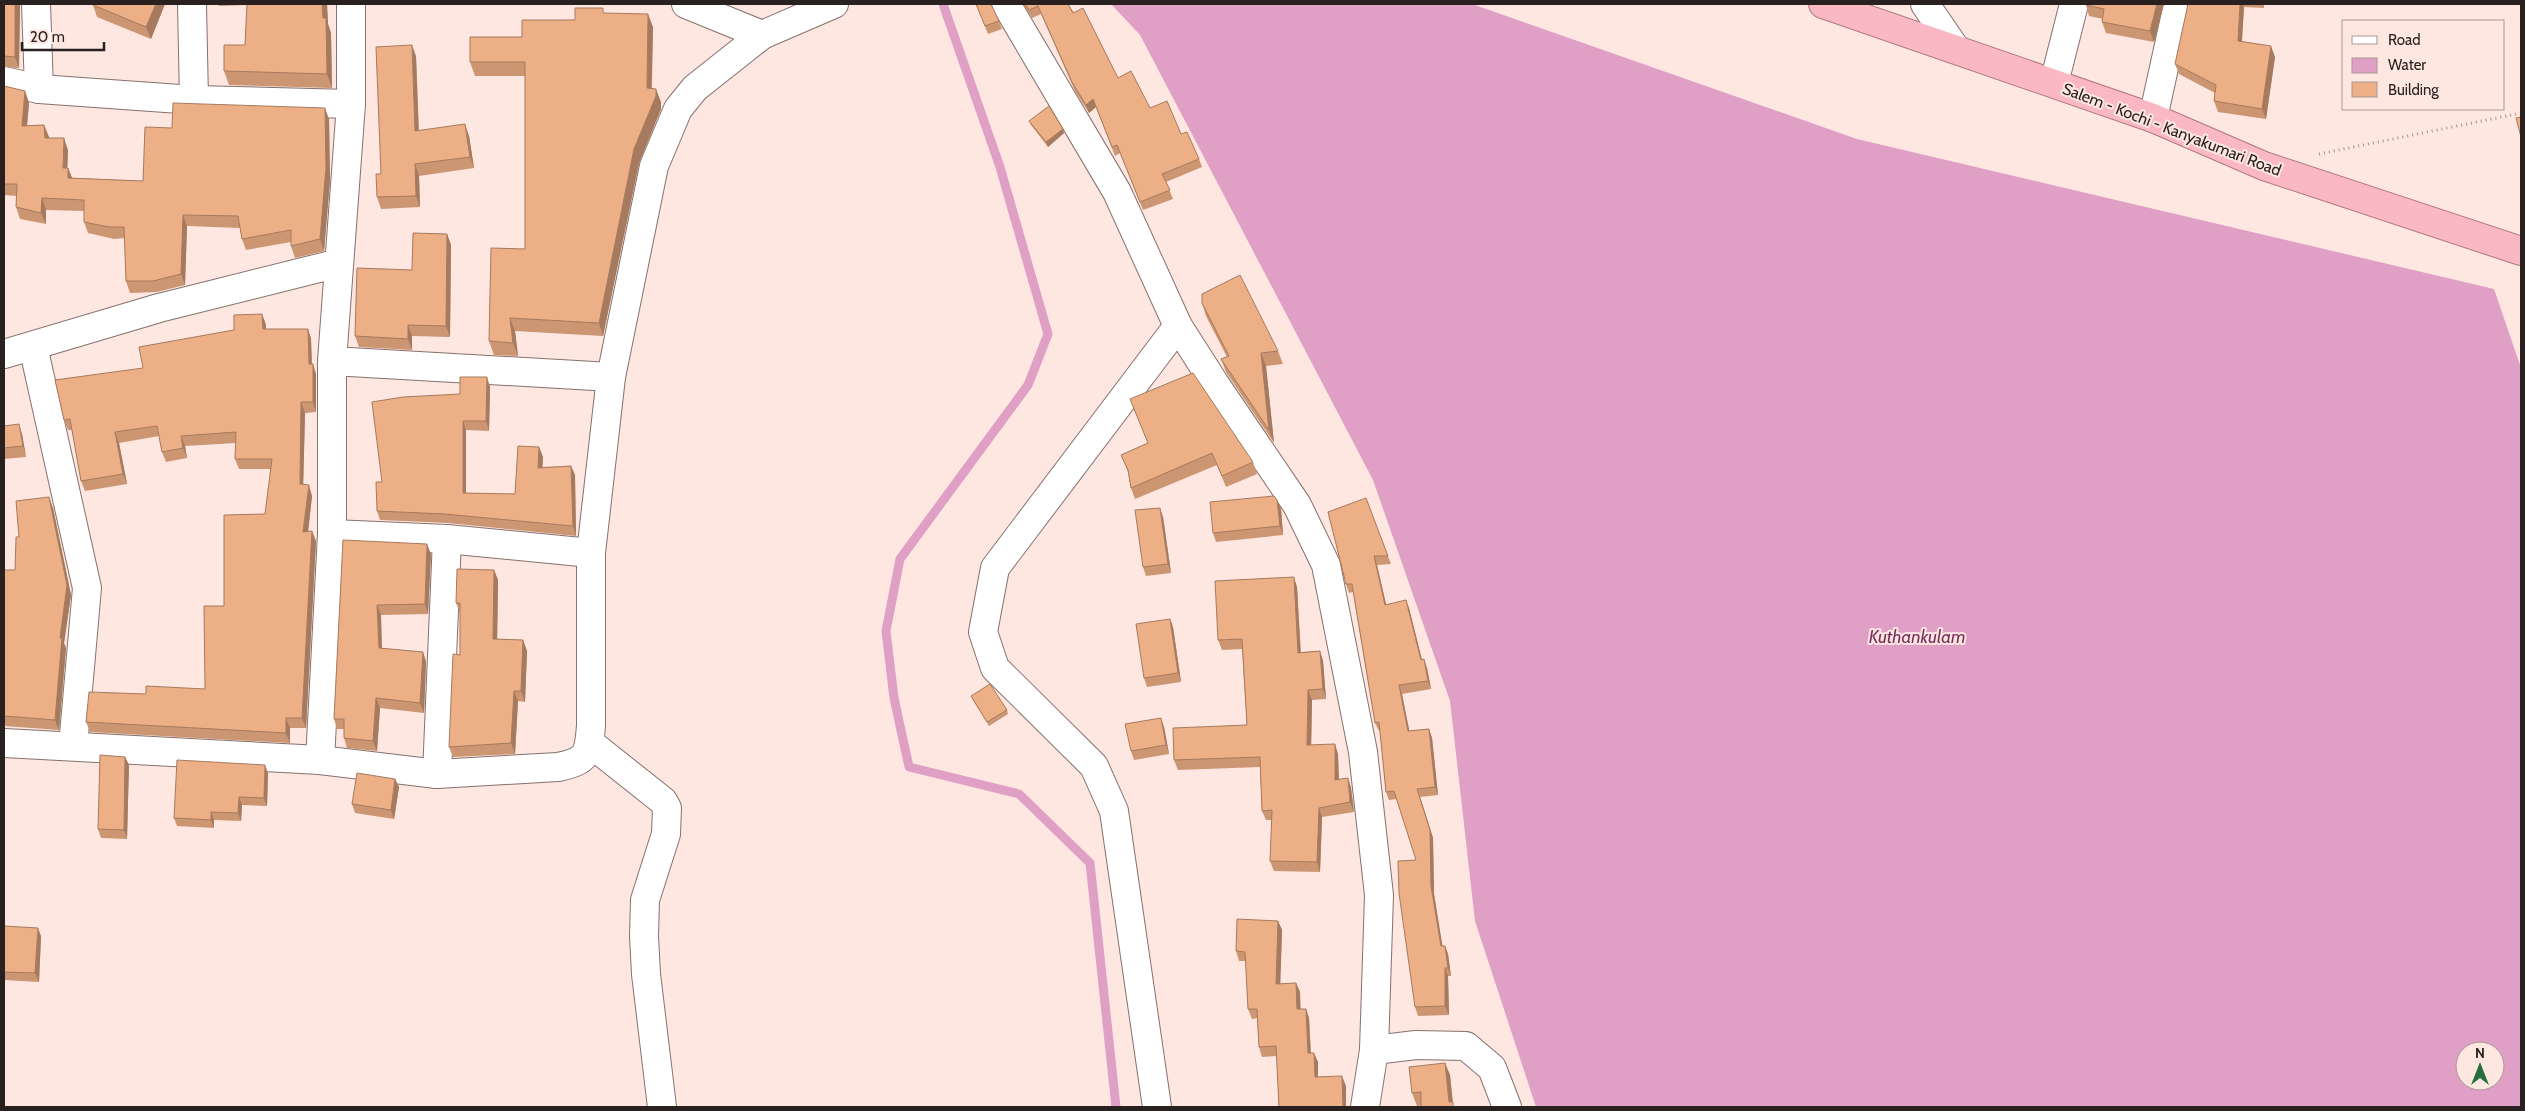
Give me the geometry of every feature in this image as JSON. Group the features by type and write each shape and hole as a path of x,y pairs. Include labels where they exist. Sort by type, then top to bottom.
{"highway":[{"name":"Salem - Kochi - Kanyakumari Road","path":"1823,4 1955,48 2153,118 2264,166 2521,251"}],"street":[{"path":"36,4 39,89"},
{"path":"192,4 194,100"},
{"path":"320,760 332,534 332,361 351,104 351,4"},
{"path":"686,4 762,35"},
{"path":"4,743 320,760 437,774 558,768 577,763 585,757 590,743 590,553 611,377 654,166 678,109 695,88 762,35 834,4"},
{"path":"1006,4 1117,192 1178,326 1297,505 1326,565 1363,752 1380,895 1374,1050 1365,1107"},
{"path":"1925,4 1955,48"},
{"path":"2054,83 2074,4"},
{"path":"2153,118 2178,4"},
{"path":"4,81 39,89 194,100 351,104"},
{"path":"4,354 159,308 338,262"},
{"path":"1157,1107 1114,811 1094,766 995,668 983,632 995,568 1178,326"},
{"path":"33,346 86,588 73,746"},
{"path":"332,361 611,377"},
{"path":"332,534 447,539 590,553"},
{"path":"437,774 447,539"},
{"path":"590,743 663,801 667,808 666,834 645,900 646,974 662,1107"},
{"path":"1374,1050 1416,1045 1466,1046 1492,1068 1506,1107"}],"path":[{"path":"2312,156 2521,113"}],"water":[{"name":"Kuthankulam","path":"1111,4 1472,4 1857,139 2494,289 2521,368 2521,1107 1536,1107 1475,921 1450,701 1373,480 1140,35"}],"building":[{"path":"4,4 15,4 15,57 4,56"},
{"path":"94,4 156,4 146,27"},
{"path":"247,4 322,4 323,18 326,18 327,74 224,71 224,45 245,45"},
{"path":"976,4 991,4 999,21 985,26"},
{"path":"1025,4 1068,4 1073,13 1083,8 1118,78 1131,71 1150,108 1167,101 1181,134 1187,132 1199,159 1162,174 1170,190 1140,202 1117,145 1112,147 1093,99 1086,105 1072,82 1038,6 1029,10"},
{"path":"2086,4 2157,4 2150,31 2102,22 2104,9"},
{"path":"2188,4 2240,4 2238,41 2271,46 2262,109 2214,101 2216,85 2175,64"},
{"path":"575,8 603,8 603,13 648,14 647,88 656,89 656,96 634,149 599,323 510,318 513,343 489,341 491,248 525,249 525,62 470,62 470,37 522,37 522,20 575,20"},
{"path":"412,45 415,131 465,124 470,157 415,164 416,196 377,197 376,174 381,174 376,47"},
{"path":"4,86 25,91 22,126 44,125 45,138 64,138 63,168 68,168 68,178 143,181 145,127 172,128 173,103 325,108 326,168 320,239 291,246 291,230 242,239 238,216 183,215 181,274 153,281 126,281 124,227 109,227 84,222 84,200 42,198 41,213 16,207 17,184 4,184"},
{"path":"1049,106 1063,129 1046,142 1029,121"},
{"path":"2521,117 2521,137 2516,118"},
{"path":"413,233 447,234 446,326 408,325 408,339 355,336 357,268 412,270"},
{"path":"1240,275 1278,351 1261,353 1269,430 1221,359 1229,356 1202,303 1202,294"},
{"path":"262,314 263,329 308,329 309,364 313,364 313,402 301,402 300,484 309,485 303,532 312,531 302,718 286,718 286,733 86,722 89,692 146,694 146,686 205,689 204,606 224,606 224,515 265,514 272,459 235,459 236,432 181,436 183,448 162,452 157,426 115,432 123,474 81,481 70,419 64,420 55,380 143,368 139,347 234,330 234,315"},
{"path":"1193,373 1253,462 1222,476 1212,453 1131,488 1128,470 1121,455 1148,443 1130,399"},
{"path":"460,377 487,377 486,421 463,421 463,493 515,494 518,446 539,447 538,468 571,466 573,526 444,514 377,511 376,482 382,482 372,402 403,397 460,394"},
{"path":"19,424 23,446 4,448 4,426"},
{"path":"1274,496 1277,500 1280,526 1213,533 1210,502"},
{"path":"49,497 67,585 60,638 62,638 55,720 4,716 4,570 15,570 16,537 19,537 16,501"},
{"path":"1366,498 1388,556 1374,556 1385,605 1406,600 1421,660 1424,659 1428,681 1399,685 1408,731 1429,729 1435,787 1417,789 1430,830 1431,886 1441,946 1445,946 1448,968 1445,968 1445,1006 1415,1007 1399,893 1398,861 1416,860 1394,791 1386,792 1379,722 1375,723 1352,584 1346,584 1328,512"},
{"path":"1160,508 1168,564 1143,567 1135,510"},
{"path":"343,540 427,544 425,604 377,605 379,648 423,652 420,703 376,698 373,741 344,738 344,719 334,719"},
{"path":"457,569 494,570 493,639 523,640 521,691 514,691 511,743 449,747 453,654 460,655 460,603 456,603"},
{"path":"1294,577 1298,653 1320,651 1323,689 1308,690 1307,745 1335,744 1335,780 1348,778 1350,802 1319,808 1317,862 1270,861 1272,810 1262,811 1260,757 1174,760 1173,728 1247,725 1242,639 1218,640 1215,581"},
{"path":"1170,619 1178,673 1144,678 1136,624"},
{"path":"990,684 1007,710 987,722 971,696"},
{"path":"1161,718 1166,745 1131,751 1125,724"},
{"path":"100,755 125,757 124,830 98,829"},
{"path":"177,760 265,765 264,798 239,797 238,813 211,812 211,820 174,818"},
{"path":"357,773 395,779 391,810 352,804"},
{"path":"1237,919 1278,921 1276,984 1296,983 1297,1009 1306,1009 1308,1053 1314,1053 1315,1077 1342,1076 1343,1107 1279,1107 1276,1046 1259,1047 1257,1009 1248,1009 1245,952 1236,951"},
{"path":"4,926 38,928 35,973 4,972"},
{"path":"1445,1063 1449,1102 1453,1102 1453,1107 1421,1107 1421,1092 1412,1093 1409,1067"}],"waterway":[{"path":"943,4 1000,167 1048,334 1028,385 900,559 886,631 894,698 909,767 1019,794 1090,863 1116,1107"}]}
